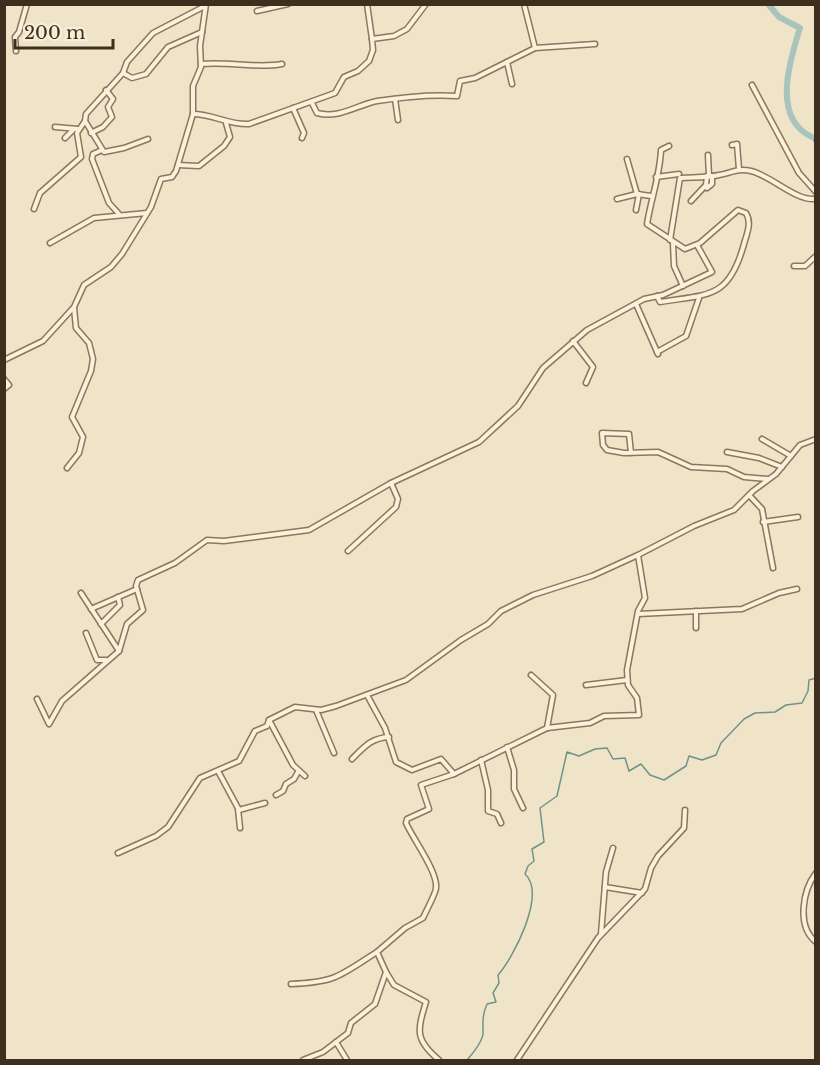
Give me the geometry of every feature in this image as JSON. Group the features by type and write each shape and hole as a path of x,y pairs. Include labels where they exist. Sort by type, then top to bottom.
{"street":[{"path":"16,51 15,37 19,32 27,4"},
{"path":"257,11 288,4"},
{"path":"193,114 208,115 234,125 253,123 312,103 338,91 344,77 358,71 369,61 373,50 367,4"},
{"path":"372,39 394,36 407,29 426,4"},
{"path":"524,4 535,48"},
{"path":"4,360 43,341 74,307 84,285 111,267 122,254 148,213 161,179 173,177 193,114 193,86 201,64 206,5"},
{"path":"65,138 85,122 90,106 123,73 127,62 153,33 206,5"},
{"path":"123,73 132,78 144,76 168,47 202,32"},
{"path":"312,103 318,114 327,114 395,99 435,94 457,96 460,81 475,78 535,48 595,44"},
{"path":"507,62 512,84"},
{"path":"201,64 226,63 261,68 282,64"},
{"path":"752,85 799,173 816,192"},
{"path":"91,133 107,124 112,117 108,107 113,99 106,90"},
{"path":"395,99 398,120"},
{"path":"294,108 304,134 302,138"},
{"path":"85,122 102,150"},
{"path":"178,165 199,166 224,146 231,137 226,122"},
{"path":"55,127 76,129"},
{"path":"34,209 40,193 81,157 76,129"},
{"path":"120,215 109,203 92,159 93,154 102,150 124,148 148,139"},
{"path":"732,145 737,144 739,169"},
{"path":"657,296 660,302 699,298 731,279 750,224 747,214 742,210 735,211 697,245 685,249 647,224 651,196 660,168 661,150 669,146"},
{"path":"707,188 712,184 709,176 708,155"},
{"path":"627,159 638,194 636,210"},
{"path":"683,286 674,266 672,242 679,179 709,176 739,169 758,173 800,197 816,199"},
{"path":"656,177 679,174"},
{"path":"691,201 706,185 709,176"},
{"path":"617,199 638,194 651,196"},
{"path":"50,243 94,218 148,213"},
{"path":"37,699 49,724 62,701 119,651 127,624 144,610 137,589 138,580 175,563 207,540 309,530 391,483 481,441 518,406 538,373 573,341 613,314 683,286 712,271 697,245"},
{"path":"794,266 805,266 816,256"},
{"path":"636,304 657,353 686,336 699,298"},
{"path":"67,468 81,447 82,431 72,417 91,371 93,359 89,343 76,328 74,307"},
{"path":"573,341 593,368 586,383"},
{"path":"4,379 9,385 4,389"},
{"path":"631,453 629,434 602,433 605,450 631,453 663,453 691,467 727,470 744,477 769,480"},
{"path":"762,439 791,456"},
{"path":"118,853 163,831 174,820 200,778 240,761 250,737 255,731 267,726 269,720 288,709 301,707 316,710 336,706 411,678 460,640 488,624 501,611 533,595 592,576 694,526 730,512 769,480 800,445 816,439"},
{"path":"727,452 759,458 782,467"},
{"path":"348,551 396,507 398,499 391,483"},
{"path":"749,495 762,509 773,567"},
{"path":"763,522 798,517"},
{"path":"291,984 333,980 377,952 405,928 423,918 435,892 435,879 406,821 429,809 421,785 454,774 547,728 590,723 604,716 638,716 637,698 630,690 627,680 627,661 638,614 645,598 638,555"},
{"path":"91,609 137,589"},
{"path":"638,614 742,609 779,593 797,589"},
{"path":"81,593 119,651"},
{"path":"101,624 120,604 118,597"},
{"path":"696,611 696,628"},
{"path":"86,633 97,660 107,660"},
{"path":"531,675 553,695 547,728"},
{"path":"586,685 627,680"},
{"path":"367,695 389,737 392,756 408,769 414,770 441,759 454,774"},
{"path":"316,710 334,753"},
{"path":"269,720 299,771 305,776"},
{"path":"352,759 377,737 389,737"},
{"path":"507,747 514,770 514,789 523,808"},
{"path":"481,760 488,790 488,811 497,814 501,823"},
{"path":"218,771 238,809 237,821 240,828"},
{"path":"276,795 283,791 286,783 294,779 299,771"},
{"path":"238,809 265,803"},
{"path":"517,1060 601,934 642,892 658,856 684,828 685,810"},
{"path":"601,934 605,887 613,848"},
{"path":"816,873 806,891 803,905 809,933 816,942"},
{"path":"605,887 642,892"},
{"path":"377,952 394,985 426,1002 419,1027 419,1037 424,1046 439,1060"},
{"path":"303,1060 323,1052 350,1031 351,1023 375,1004 386,972"},
{"path":"336,1042 347,1060"}],"waterway":[{"path":"768,4 779,17 800,28 789,72 788,103 791,116 799,128 812,137"},
{"path":"816,136 812,137 816,145"},
{"path":"467,1060 482,1037 487,1004 496,1002 493,993 499,983 498,975 512,955 525,926 532,896 531,883 525,874 528,866 534,861 532,849 544,842 540,808 557,796 567,752 579,756 595,749 607,748 613,759 625,758 629,771 641,764 650,775 664,780 686,766 689,756 702,760 716,755 721,743 744,719 755,713 775,712 786,705 802,703 808,691 809,680 816,678"}]}
